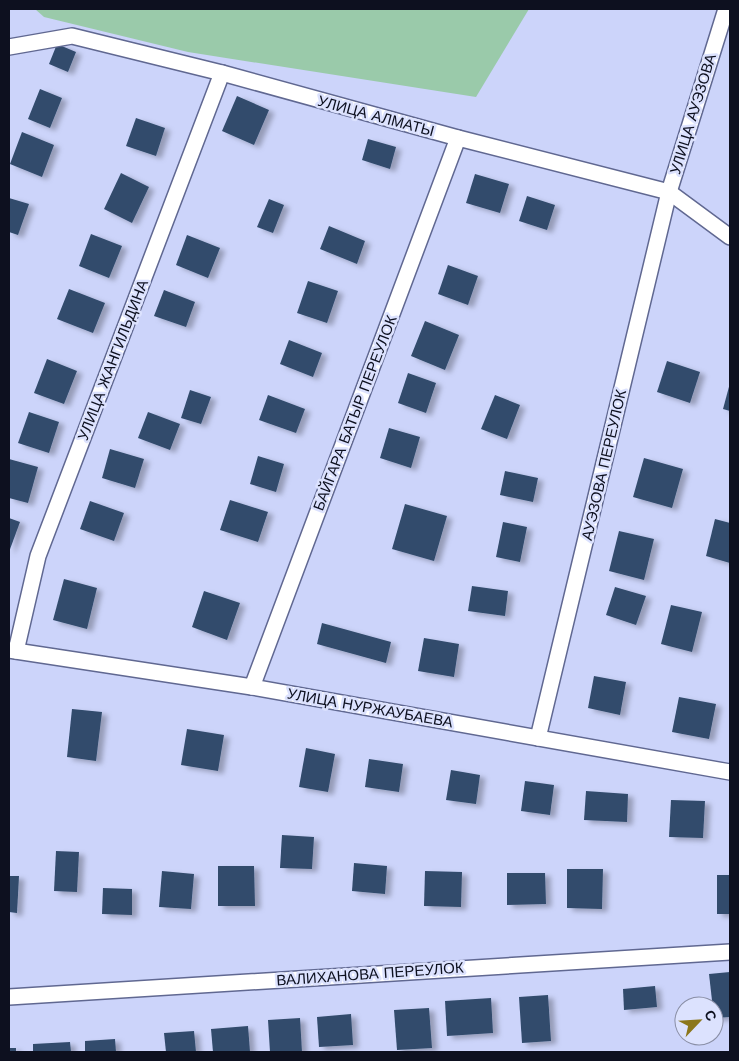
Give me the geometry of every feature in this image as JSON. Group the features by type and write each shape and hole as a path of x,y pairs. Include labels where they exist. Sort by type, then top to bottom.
{"street":[{"name":"УЛИЦА АУЭЗОВА","path":"669,192 726,9"},
{"name":"УЛИЦА АЛМАТЫ","path":"9,47 72,36 222,74 458,138 669,192 730,237"},
{"name":"УЛИЦА ЖАНГИЛЬДИНА","path":"12,650 38,556 222,74"},
{"name":"БАЙГАРА БАТЫР ПЕРЕУЛОК","path":"252,687 458,138"},
{"name":"АУЭЗОВА ПЕРЕУЛОК","path":"538,738 669,192"},
{"name":"УЛИЦА НУРЖАУБАЕВА","path":"12,650 252,687 730,772"},
{"name":"ВАЛИХАНОВА ПЕРЕУЛОК","path":"9,997 730,952"}],"green space":[{"path":"35,9 529,9 476,97 188,52 44,17"}],"building":[{"path":"57,44 76,52 68,72 49,64"},
{"path":"40,89 62,98 50,128 28,119"},
{"path":"237,96 269,110 254,145 222,131"},
{"path":"136,118 165,128 156,156 126,146"},
{"path":"22,132 54,145 42,177 10,164"},
{"path":"368,139 396,147 390,169 362,160"},
{"path":"121,173 149,187 132,223 104,209"},
{"path":"475,174 509,184 500,213 466,203"},
{"path":"527,196 555,205 547,230 519,221"},
{"path":"9,198 29,204 18,235 9,232"},
{"path":"269,199 284,205 273,233 257,227"},
{"path":"329,226 365,241 357,264 320,249"},
{"path":"91,234 122,246 109,278 79,266"},
{"path":"187,235 220,248 208,278 176,265"},
{"path":"448,265 478,276 468,305 438,294"},
{"path":"308,281 338,291 327,323 297,313"},
{"path":"69,289 105,303 93,333 57,319"},
{"path":"164,290 195,302 186,327 154,316"},
{"path":"425,321 459,335 445,370 411,356"},
{"path":"289,340 322,353 313,377 280,364"},
{"path":"47,359 77,371 64,404 34,393"},
{"path":"667,361 700,372 690,403 657,392"},
{"path":"408,373 436,383 426,413 398,403"},
{"path":"730,383 730,411 723,409"},
{"path":"190,390 211,397 201,424 181,418"},
{"path":"268,395 305,409 296,433 259,420"},
{"path":"495,395 520,405 507,439 481,429"},
{"path":"29,412 59,422 49,453 18,443"},
{"path":"148,412 180,424 170,450 138,438"},
{"path":"389,428 420,437 411,468 380,458"},
{"path":"110,449 144,459 135,488 102,478"},
{"path":"258,456 284,464 276,492 250,484"},
{"path":"644,458 683,469 672,508 633,497"},
{"path":"9,459 38,467 28,503 9,498"},
{"path":"505,471 538,478 533,502 500,495"},
{"path":"230,500 268,512 258,542 220,530"},
{"path":"90,501 124,513 114,541 80,529"},
{"path":"405,504 447,516 434,561 392,549"},
{"path":"9,518 20,522 9,552"},
{"path":"715,519 730,523 730,563 706,556"},
{"path":"503,522 527,527 520,562 496,557"},
{"path":"619,531 654,539 644,580 609,571"},
{"path":"64,579 97,588 87,629 53,620"},
{"path":"472,586 508,591 505,616 468,611"},
{"path":"615,587 646,596 636,625 606,615"},
{"path":"204,591 240,603 227,640 192,627"},
{"path":"671,605 702,612 692,652 661,644"},
{"path":"322,623 391,642 386,663 317,644"},
{"path":"424,638 459,644 454,677 418,671"},
{"path":"594,676 626,682 620,715 588,708"},
{"path":"679,697 716,704 709,739 672,732"},
{"path":"72,709 102,712 96,761 67,757"},
{"path":"187,729 224,735 218,771 181,765"},
{"path":"306,748 335,754 328,792 299,787"},
{"path":"369,759 403,764 399,792 365,787"},
{"path":"451,770 480,775 476,804 446,800"},
{"path":"525,781 554,785 550,815 521,811"},
{"path":"586,791 628,794 627,822 584,820"},
{"path":"671,800 705,801 703,838 669,837"},
{"path":"282,835 314,837 312,869 280,868"},
{"path":"56,851 79,852 77,892 54,891"},
{"path":"354,863 387,866 385,894 352,891"},
{"path":"218,866 254,866 255,906 218,906"},
{"path":"567,869 603,869 602,909 567,908"},
{"path":"162,871 194,874 191,909 159,907"},
{"path":"425,871 462,872 461,907 424,906"},
{"path":"507,873 545,873 546,904 507,905"},
{"path":"717,875 730,875 730,914 717,914"},
{"path":"9,876 19,876 17,913 9,912"},
{"path":"103,888 132,889 132,915 102,914"},
{"path":"730,972 730,1017 724,1017 724,996 712,996 709,974"},
{"path":"655,986 657,1007 624,1010 623,989"},
{"path":"548,995 551,1041 522,1043 519,997"},
{"path":"491,998 493,1033 447,1036 445,1001"},
{"path":"429,1008 432,1048 397,1050 394,1010"},
{"path":"351,1014 353,1045 319,1047 317,1017"},
{"path":"300,1018 302,1052 270,1052 268,1020"},
{"path":"248,1026 250,1052 213,1052 211,1029"},
{"path":"194,1031 196,1052 166,1052 164,1033"},
{"path":"115,1039 116,1052 85,1052 85,1041"},
{"path":"70,1042 71,1052 33,1052 33,1044"},
{"path":"9,1048 16,1048 16,1052 9,1052"}]}
